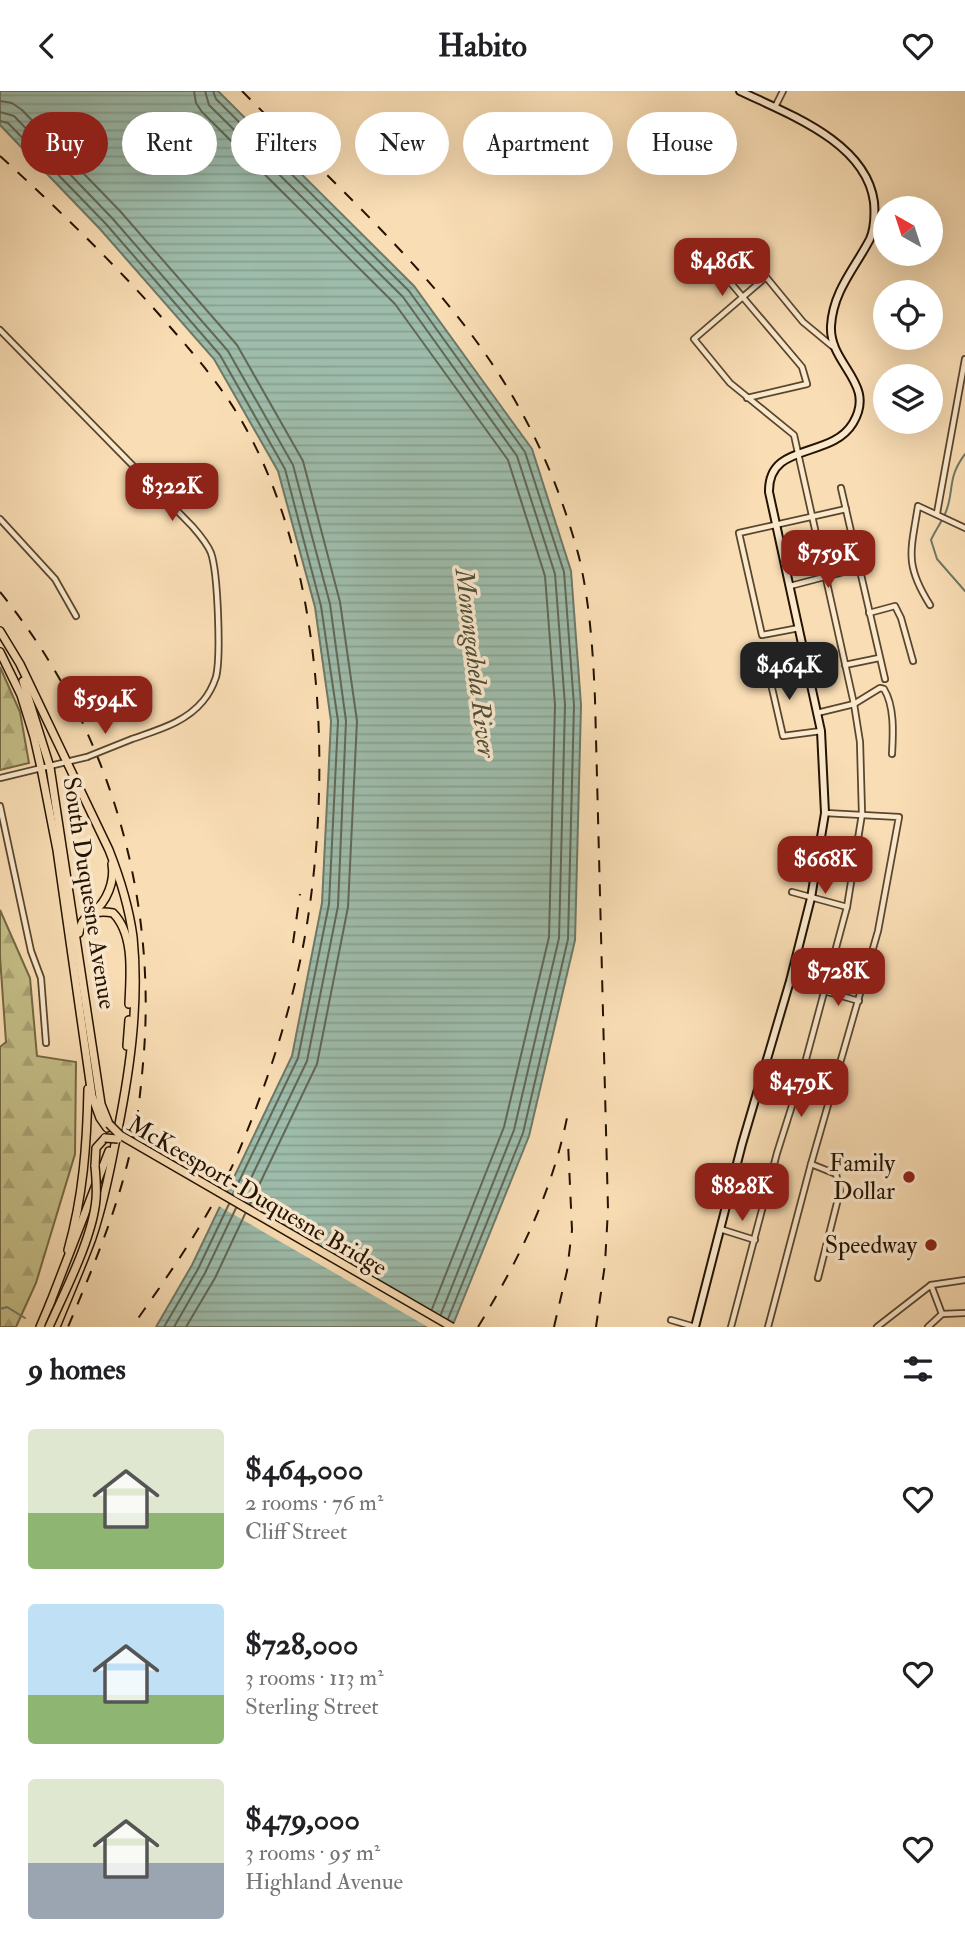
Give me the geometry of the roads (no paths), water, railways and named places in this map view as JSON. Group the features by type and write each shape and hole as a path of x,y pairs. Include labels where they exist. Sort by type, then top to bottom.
{"main road":[{"path":"695,1327 741,1144 790,981 811,898 825,813 821,731 769,492 770,478 777,465 799,453 832,442 845,433 857,415 860,395 853,377 832,346 831,325 844,281 870,238 875,207 870,182 845,149 817,131 740,91"},
{"path":"0,632 20,664 109,850 121,880 133,937 133,1034 126,1094 92,1238 56,1327"},
{"name":"South Duquesne Avenue","path":"0,632 25,684 50,767 101,1104 108,1126"},
{"name":"South Duquesne Avenue","path":"0,652 20,695 41,768 57,850 88,1071"},
{"path":"78,941 82,921 106,898 113,870 109,850"},
{"path":"40,1327 108,1157 122,1089 130,980 125,930 113,913 93,912"},
{"path":"49,1305 69,1247 83,1180 87,1141 88,1071"},
{"name":"McKeesport-Duquesne Bridge","path":"88,1071 95,1107 118,1139 442,1327"},
{"name":"McKeesport-Duquesne Bridge","path":"108,1126 452,1327"},
{"path":"49,1327 92,1220 96,1200 96,1148 104,1138 118,1139"}],"street":[{"path":"775,108 783,91"},
{"path":"713,262 802,367 807,384 746,398"},
{"path":"731,1327 847,907 862,814 860,743 854,704 794,435 746,398 713,365 694,339 766,277 803,323 832,346"},
{"path":"0,330 192,526 211,552 216,583 218,665 215,680 201,703 175,723 67,763 0,778"},
{"path":"938,514 965,359"},
{"path":"841,488 885,679"},
{"path":"930,605 916,583 912,570 912,543 918,506 965,529"},
{"path":"799,628 762,635 739,533 846,509"},
{"path":"0,519 55,579 76,616"},
{"path":"790,586 859,568"},
{"path":"869,613 895,606 901,618 912,661"},
{"path":"845,665 879,658"},
{"path":"769,675 783,736 821,731"},
{"path":"817,713 854,704 880,688 884,689 889,700 892,754"},
{"path":"0,806 31,951 41,978 46,1043"},
{"path":"768,1327 811,1164 878,931 899,817 825,813"},
{"path":"792,892 847,907"},
{"path":"824,991 859,1001"},
{"path":"802,1075 835,1084"},
{"path":"811,1164 836,1174 839,1191 818,1279"},
{"path":"720,1229 755,1240"},
{"path":"877,1327 931,1285 965,1280"},
{"path":"931,1285 942,1314"},
{"path":"928,1327 942,1314 965,1313"},
{"path":"671,1320 695,1327"}],"water":[{"name":"Monongahela River","path":"0,91 218,91 239,112 231,112 231,175 302,175 414,286 532,449 571,571 581,705 575,940 529,1136 452,1327 156,1327 192,1265 292,1056 322,903 331,721 315,607 278,471 214,359 100,229 48,175 108,175 108,112 21,112 21,147 0,125"}],"waterway":[{"path":"965,454 955,471 945,514 931,540 937,559 965,591"},
{"path":"0,1309 7,1307 25,1318"}],"railway":[{"path":"242,91 383,232 450,307 480,346 530,427 558,491 573,535 588,610 595,699 608,1209 605,1264 596,1327"},
{"path":"0,156 145,298 207,370 244,425 270,480 291,540 305,603 314,669 319,734 315,864 302,952 288,1009 262,1092 219,1193 192,1239 132,1327"},
{"path":"0,592 37,642 68,695 95,750 116,808 131,868 141,928 146,990 144,1052 135,1131 110,1222 68,1327"},
{"path":"293,943 300,894"},
{"path":"478,1327 508,1275 534,1221 555,1165 569,1107"},
{"path":"554,1327 567,1271 572,1230 568,1142"}],"place":[{"name":"Family Dollar","path":"909,1177"},
{"name":"Speedway","path":"931,1245"}]}
